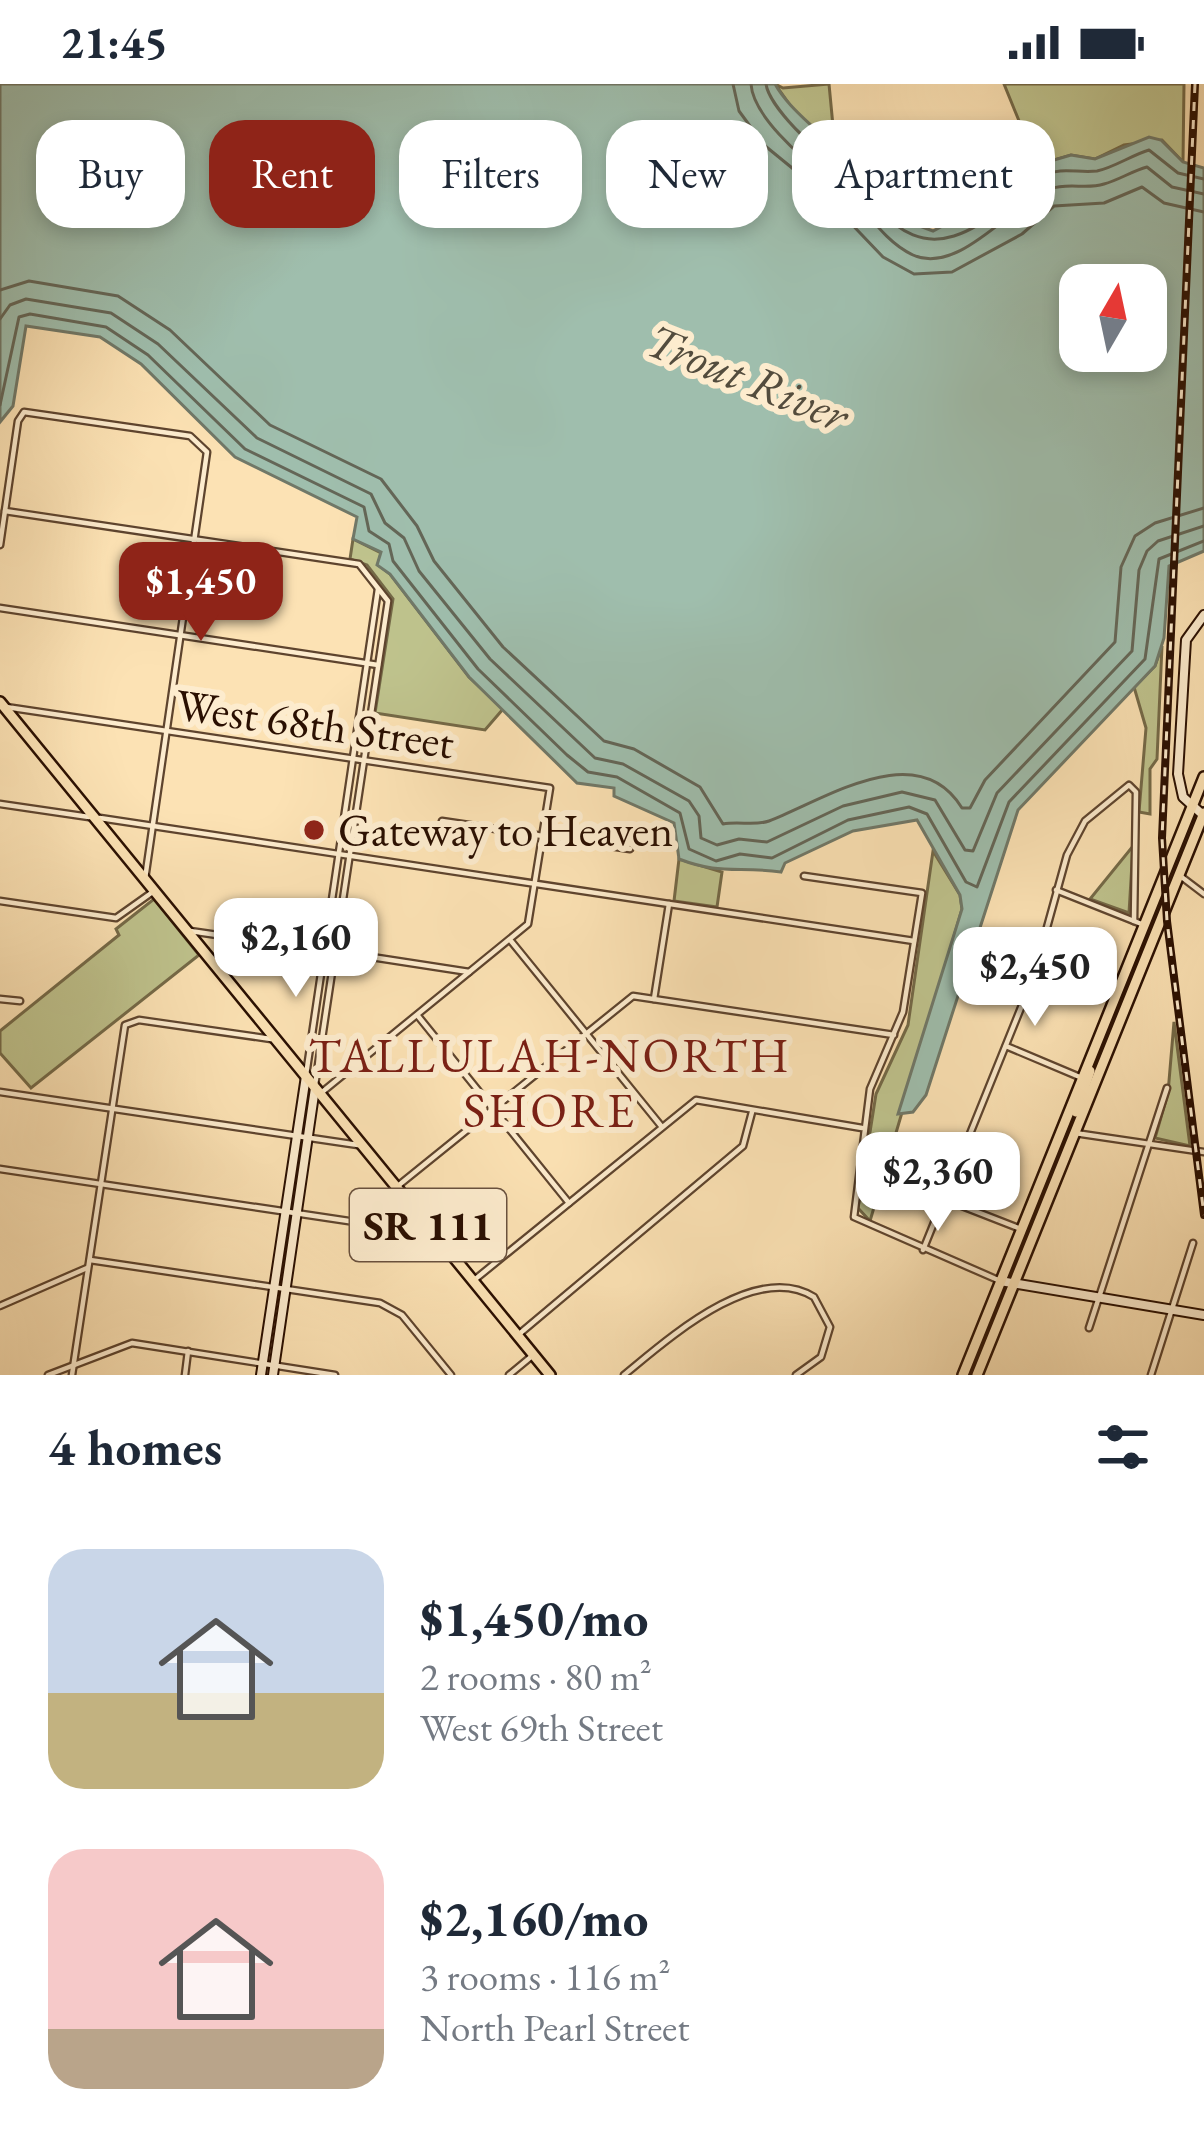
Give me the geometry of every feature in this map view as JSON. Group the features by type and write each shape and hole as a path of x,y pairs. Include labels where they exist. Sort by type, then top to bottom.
{"main road":[{"name":"SR 111","path":"1,705 550,1375"},
{"path":"963,1375 1127,968 1139,923 1204,777"},
{"path":"977,1375 1204,814"},
{"path":"1075,1133 1072,1124 1097,1042"}],"street":[{"path":"0,545 18,421 24,412 190,436 208,459 145,879"},
{"path":"5,511 359,564 388,601 317,1091 302,1137"},
{"path":"273,1375 305,1076 378,589"},
{"path":"0,608 378,665"},
{"path":"1204,615 1188,632 1184,647 1178,774 1191,808 1204,814"},
{"name":"West 68th Street","path":"1,705 550,788 542,836"},
{"path":"923,1250 1039,959 1056,890 1085,821 1118,789 1134,787 1139,923 1056,890"},
{"path":"0,804 914,941"},
{"path":"442,821 630,849"},
{"path":"317,1091 418,1015 530,919 542,836"},
{"path":"1179,875 1204,894"},
{"path":"804,876 922,892 894,1035 873,1076 854,1217 1013,1286 1204,1315"},
{"path":"0,901 116,918 154,890"},
{"path":"654,998 669,904"},
{"path":"187,930 470,972"},
{"path":"510,940 662,1127"},
{"path":"1127,968 1139,972"},
{"path":"397,1187 633,996 894,1035"},
{"path":"0,999 20,1001"},
{"path":"418,1015 569,1203"},
{"path":"72,1375 122,1030 128,1021 277,1040"},
{"path":"1006,1046 1082,1078"},
{"path":"1089,1328 1167,1088"},
{"path":"0,1092 363,1146"},
{"path":"473,1281 696,1100 864,1128"},
{"path":"518,1335 743,1146 752,1112"},
{"path":"1075,1133 1204,1152"},
{"path":"0,1168 435,1234"},
{"path":"944,1198 1021,1229"},
{"path":"1151,1375 1193,1243"},
{"path":"88,1259 392,1306 451,1375"},
{"path":"0,1306 87,1268"},
{"path":"624,1375 685,1324 733,1300 786,1287 814,1297 824,1308 830,1336 821,1357 796,1375"},
{"path":"261,1375 280,1288"},
{"path":"47,1375 121,1343 335,1375"},
{"path":"185,1375 188,1352"},
{"path":"508,1375 533,1354"}],"green space":[{"path":"775,84 783,88 829,84 832,120 803,120"},
{"path":"1004,84 1184,84 1183,162 1162,140 1124,145 1095,159 1071,155 1055,160 1055,120 1019,120"},
{"path":"353,539 381,553 378,565 390,574 469,677 503,709 485,730 375,713 393,599 367,565 350,559"},
{"path":"1162,646 1150,814 1139,812 1146,728 1134,687 1155,666"},
{"path":"1133,846 1129,913 1090,899"},
{"path":"933,851 960,895 962,909 870,1221 858,1208 876,1094 908,1025"},
{"path":"679,859 722,872 717,907 674,901"},
{"path":"154,899 199,955 31,1088 0,1053 0,1031 119,935 116,929"},
{"path":"1174,1022 1190,1146 1155,1138 1168,1093"}],"water":[{"name":"Trout River","path":"0,84 775,84 806,120 792,120 792,228 1055,228 1055,160 1071,155 1095,159 1149,137 1161,140 1183,162 1204,168 1204,551 1169,566 1164,638 1155,666 1018,810 926,1095 913,1112 898,1114 962,909 960,895 917,820 853,831 785,863 781,872 718,869 679,859 674,823 614,796 614,788 577,783 469,677 390,574 377,565 381,552 353,539 357,517 235,457 141,364 100,337 26,326 13,406 0,422"}],"railway":[{"path":"1195,84 1162,838 1167,921 1204,1215"}],"place":[{"name":"Gateway to Heaven","path":"314,830"}],"district":[{"name":"TALLULAH-NORTH SHORE","path":"550,1082"}]}
